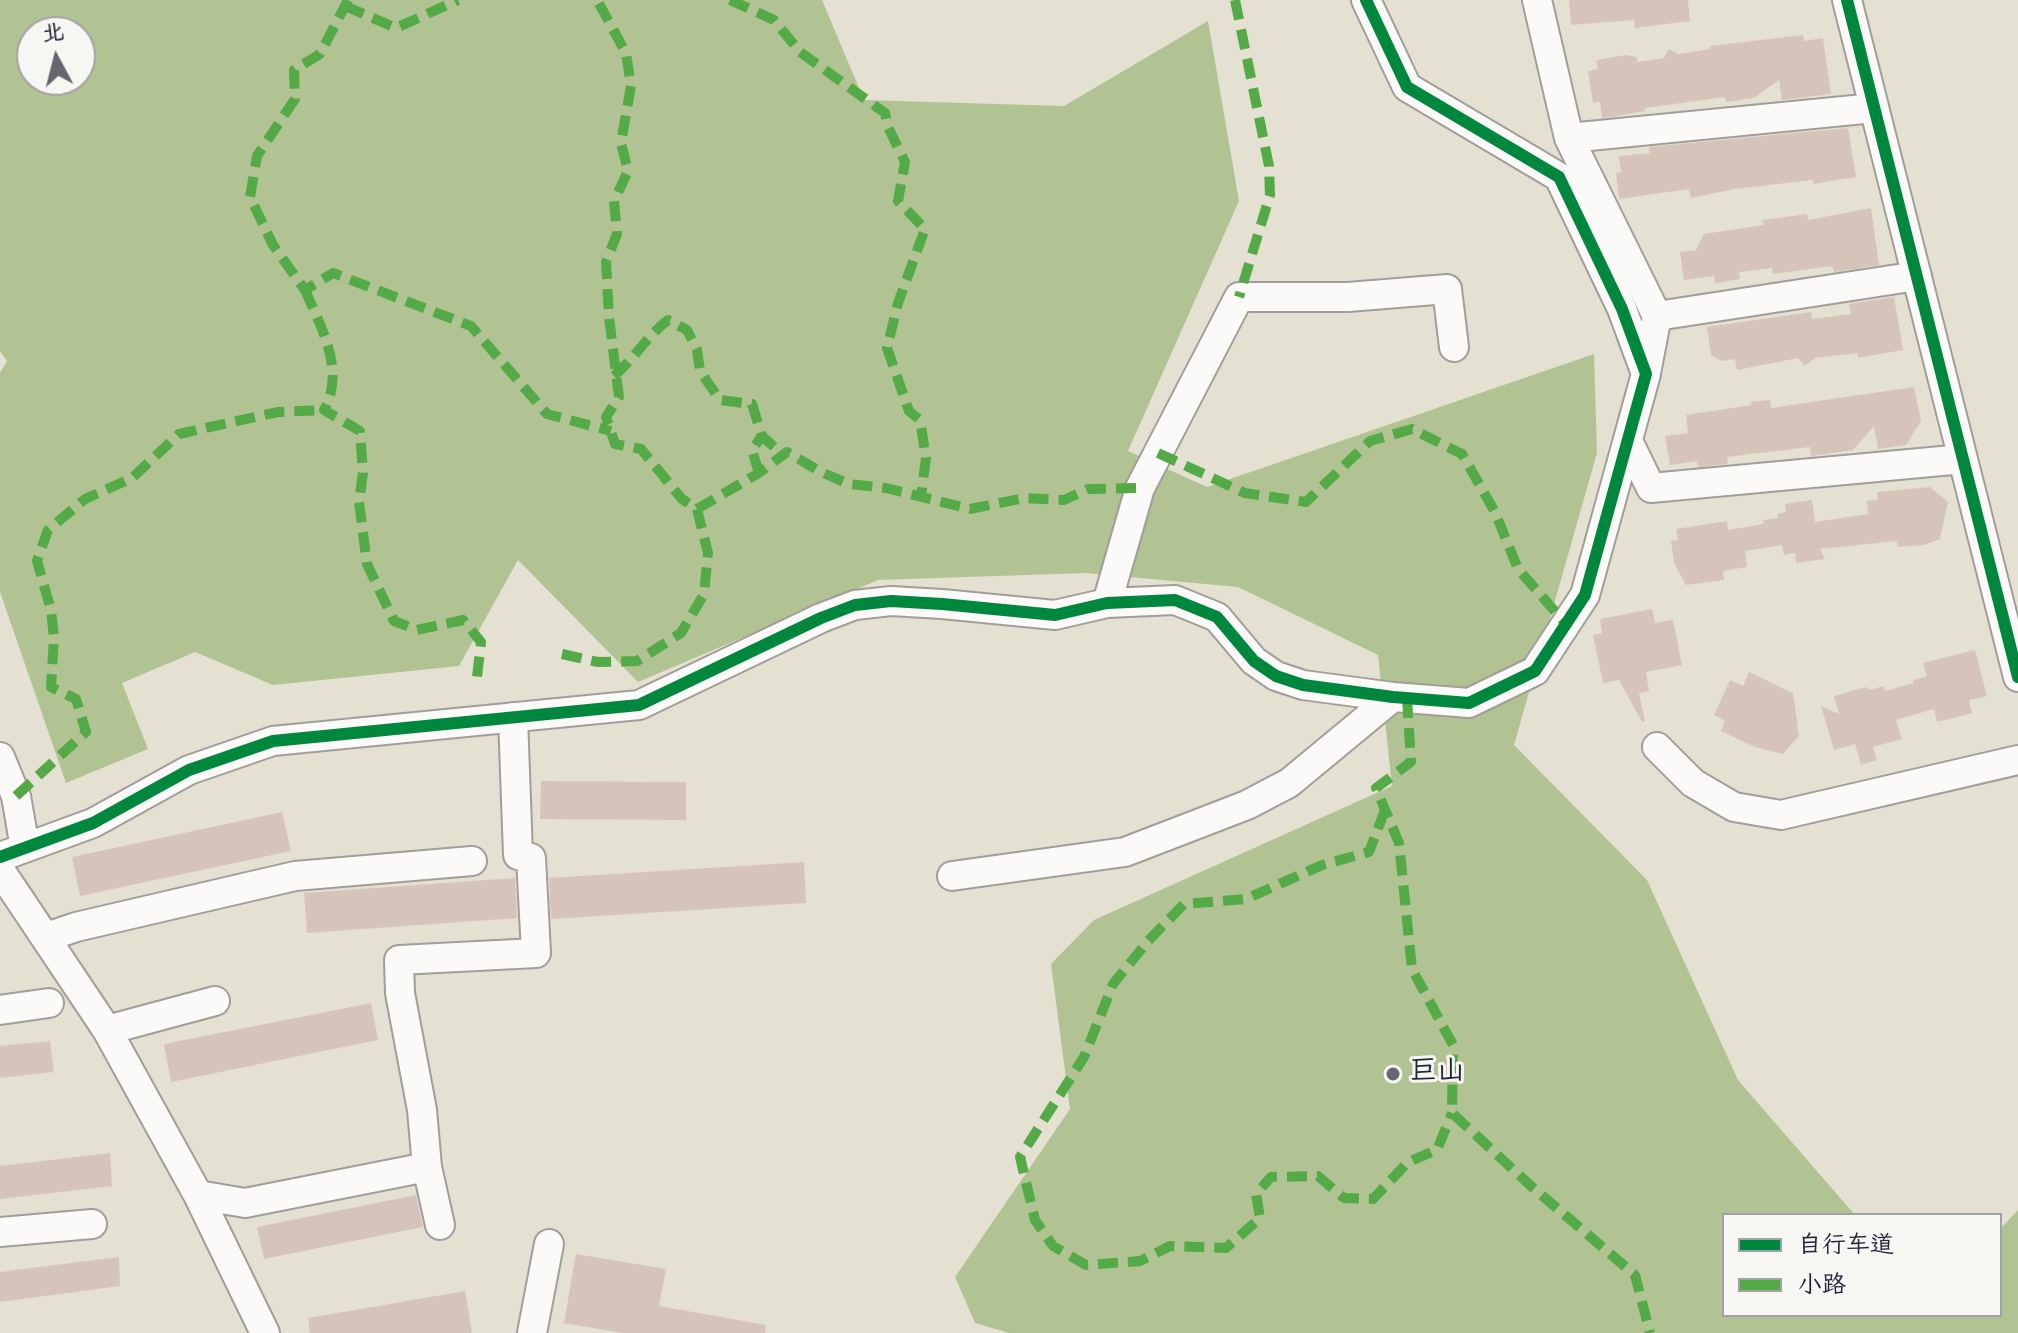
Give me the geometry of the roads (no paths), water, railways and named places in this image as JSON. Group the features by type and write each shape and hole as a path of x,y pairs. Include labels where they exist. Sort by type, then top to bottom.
{"street":[{"path":"1366,0 1407,87 1559,177 1622,309 1646,374"},
{"path":"0,757 16,796 12,853 93,823 189,770 273,741 639,705 821,618 855,605 891,601 1055,615 1107,603 1175,600 1217,617 1254,661 1276,676 1303,685 1393,697 1469,703 1535,671 1585,595 1646,374 1657,316 1569,138 1537,0"},
{"path":"1847,0 2018,677"},
{"path":"1569,138 1874,108"},
{"path":"1657,316 1917,276"},
{"path":"1107,603 1140,488 1239,297 1348,297 1447,289 1454,347"},
{"path":"1628,441 1651,488 1963,459"},
{"path":"952,876 1125,852 1247,805 1289,783 1393,697"},
{"path":"440,1225 427,1167 422,1110 400,993 399,960 536,953 531,858 518,855 513,717"},
{"path":"1657,747 1693,783 1734,807 1781,815 2018,760"},
{"path":"47,937 76,927 295,876 472,861"},
{"path":"0,870 107,1030 198,1195 265,1333"},
{"path":"107,1030 215,1001"},
{"path":"0,1010 49,1003"},
{"path":"198,1195 245,1203 427,1167"},
{"path":"0,1232 92,1224"},
{"path":"532,1333 549,1244"}],"place":[{"name":"巨山","path":"1393,1074"}]}
